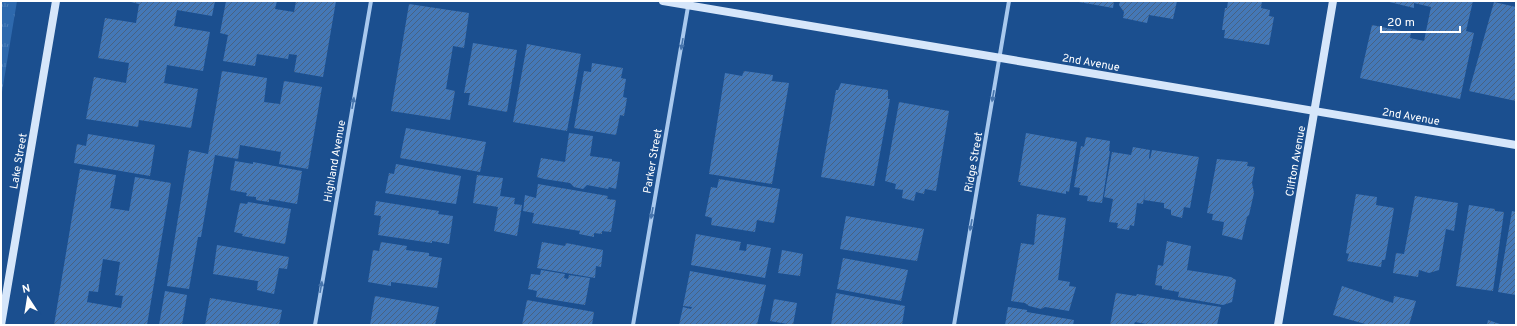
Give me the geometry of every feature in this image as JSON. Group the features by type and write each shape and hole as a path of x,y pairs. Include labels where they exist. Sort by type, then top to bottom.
{"street":[{"name":"Lake Street","path":"1,325 56,1"},
{"name":"Highland Avenue","path":"315,325 371,1"},
{"name":"2nd Avenue","path":"663,1 689,3 1000,58 1516,145"},
{"name":"Ridge Street","path":"954,325 1009,1"},
{"name":"Clifton Avenue","path":"1278,325 1333,1"},
{"name":"Parker Street","path":"633,325 689,3"}],"green space":[{"path":"1,1 17,1 1,98"}],"building":[{"path":"127,1 215,1 212,16 177,10 174,26 210,32 203,71 167,65 164,83 198,89 191,128 139,120 138,127 86,119 94,77 126,83 129,63 98,58 105,18 136,23 139,4"},
{"path":"226,1 277,1 275,9 294,12 296,1 336,1 323,77 294,72 297,55 289,54 288,59 257,54 255,66 223,61 228,35 220,33"},
{"path":"1073,1 1114,1 1113,8"},
{"path":"1120,1 1177,1 1173,19 1149,15 1147,23 1123,18 1124,12 1119,5"},
{"path":"1228,1 1262,1 1261,8 1270,10 1269,16 1274,17 1269,45 1224,38 1225,30 1222,30 1225,8 1227,8"},
{"path":"1385,1 1473,1 1466,31 1474,33 1460,99 1360,78 1372,25 1411,33 1410,38 1424,41 1431,7 1414,3 1414,8"},
{"path":"1494,2 1516,7 1516,101 1469,91"},
{"path":"409,4 469,13 464,48 453,46 446,89 455,91 450,120 391,111"},
{"path":"473,43 517,50 507,112 468,105 470,93 464,93"},
{"path":"527,44 581,54 567,131 513,122"},
{"path":"592,63 623,68 621,78 626,79 623,97 627,98 624,116 620,115 616,135 574,128 584,71 591,72"},
{"path":"222,71 267,78 264,102 280,104 284,81 322,87 308,169 279,164 281,152 240,145 238,159 215,155 201,237 198,237 189,289 167,286 189,150 208,154"},
{"path":"744,71 773,75 772,81 789,83 772,184 709,174 725,73 742,76"},
{"path":"841,83 888,90 888,99 890,99 874,186 821,177 836,90 838,90"},
{"path":"899,102 949,111 936,191 925,189 924,194 916,192 914,201 902,198 903,190 895,189 896,184 885,181"},
{"path":"406,128 486,142 480,172 400,158"},
{"path":"569,133 593,136 590,156 612,159 612,161 620,162 616,189 587,185 583,189 574,187 570,183 537,177 541,158 565,162"},
{"path":"1026,133 1077,142 1069,192 1066,191 1066,194 1020,185 1021,182 1018,182"},
{"path":"88,134 155,145 150,176 74,163 77,144 86,146"},
{"path":"1086,137 1110,141 1110,151 1102,203 1087,201 1088,196 1079,195 1080,188 1074,187 1081,146 1084,147"},
{"path":"1133,147 1150,150 1150,159 1152,150 1199,157 1190,208 1184,207 1182,218 1171,215 1171,210 1164,208 1164,203 1144,200 1146,185 1143,204 1137,203 1134,226 1130,225 1129,230 1117,228 1118,223 1109,222 1113,199 1104,197 1112,152 1131,155"},
{"path":"1217,159 1248,162 1247,166 1255,167 1252,183 1254,193 1242,240 1222,235 1224,222 1212,220 1213,214 1207,213"},
{"path":"235,161 253,164 253,162 302,171 297,204 269,199 269,202 256,200 256,197 246,196 247,193 230,190"},
{"path":"396,164 461,176 456,204 385,193 389,173 394,174"},
{"path":"80,169 116,175 110,208 129,211 135,177 171,183 147,325 54,325","holes":["103,259 120,262 115,295 123,296 121,308 87,302 89,291 98,292"]},
{"path":"477,175 503,178 500,196 515,198 514,204 522,205 517,236 494,231 498,207 473,203"},
{"path":"719,179 780,189 774,223 757,220 755,232 711,225 712,218 705,216 711,187 717,188"},
{"path":"538,184 608,196 607,199 616,200 611,232 602,231 602,234 594,233 594,237 579,234 580,231 532,223 534,213 523,211 525,195 536,198"},
{"path":"1356,194 1377,197 1376,205 1394,208 1385,260 1382,260 1381,267 1347,261 1349,254 1346,253"},
{"path":"1415,196 1458,203 1454,231 1446,229 1439,270 1429,273 1419,270 1418,277 1393,273 1396,253 1404,254"},
{"path":"376,201 439,211 438,214 453,216 449,244 378,235 381,216 374,215"},
{"path":"248,202 291,209 285,244 242,236 243,234 234,232 240,203 247,204"},
{"path":"1469,205 1504,212 1493,291 1456,286"},
{"path":"1512,211 1516,212 1516,295 1498,292"},
{"path":"1037,214 1066,218 1058,280 1070,282 1069,286 1076,287 1069,311 1045,307 1041,309 1029,306 1025,303 1011,301 1021,243 1034,245"},
{"path":"846,216 924,229 917,261 840,249"},
{"path":"696,234 741,242 739,250 746,251 747,244 771,248 765,278 691,265"},
{"path":"1167,241 1191,246 1187,270 1231,277 1236,280 1232,302 1223,305 1178,297 1179,292 1162,289 1162,286 1155,285 1158,265 1163,266"},
{"path":"381,242 407,246 406,250 429,253 429,256 442,258 437,288 391,282 391,286 368,282 373,250 379,251"},
{"path":"542,242 565,246 566,243 603,250 601,267 596,266 595,278 537,268"},
{"path":"217,245 289,257 287,269 279,268 274,294 257,290 258,281 213,274"},
{"path":"782,250 803,254 800,276 778,273"},
{"path":"843,258 908,270 901,301 837,289"},
{"path":"541,270 565,274 564,278 568,279 569,275 590,278 585,305 536,297 537,291 528,289 531,274 540,275"},
{"path":"690,271 766,285 757,325 679,325 683,307 691,309 692,307 683,306"},
{"path":"1342,286 1393,303 1394,296 1416,301 1409,325 1369,325 1333,315"},
{"path":"165,291 187,295 182,325 159,325"},
{"path":"836,293 905,306 902,325 831,325"},
{"path":"1116,293 1136,296 1137,294 1221,307 1217,325 1152,325 1135,322 1134,325 1110,325"},
{"path":"375,296 439,307 435,325 370,325"},
{"path":"210,298 282,310 279,325 205,325"},
{"path":"774,299 797,303 793,325 770,321"},
{"path":"527,300 594,312 592,325 522,325"},
{"path":"1008,307 1027,310 1027,312 1074,320 1073,325 1005,325"},
{"path":"1488,320 1503,325 1487,325"}]}
